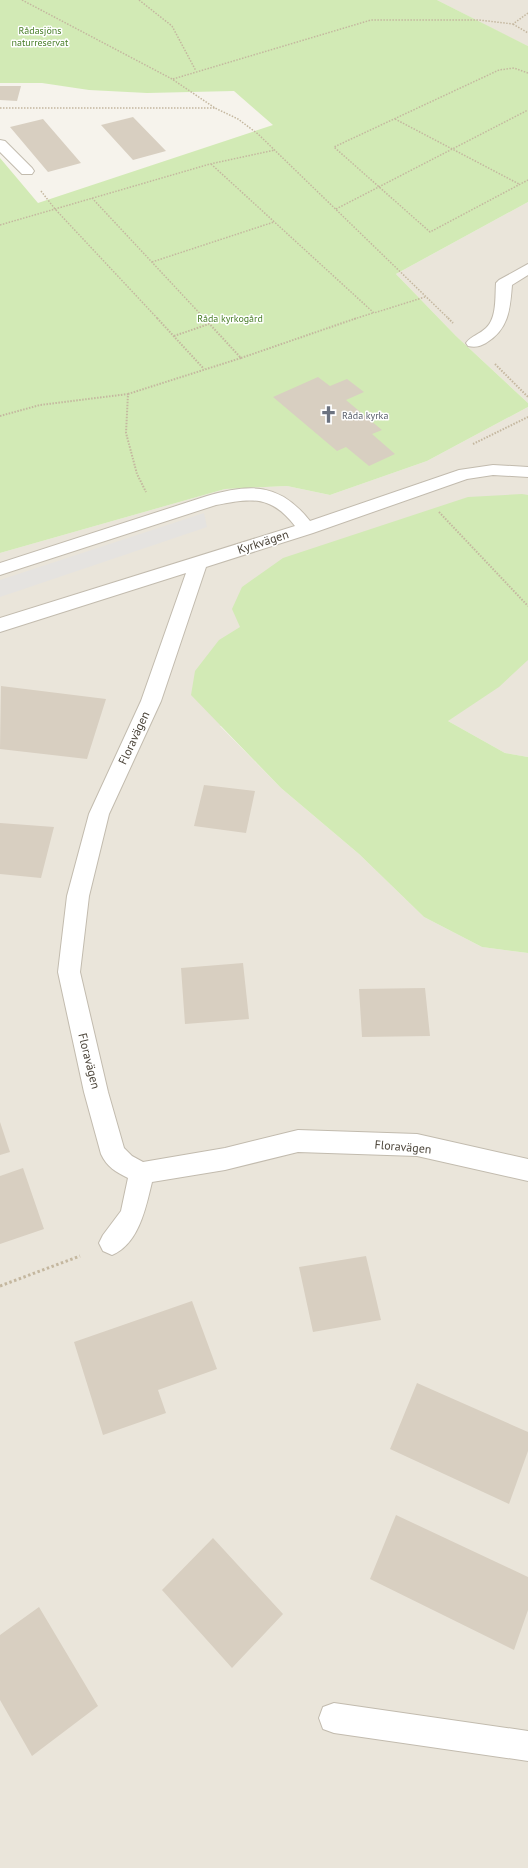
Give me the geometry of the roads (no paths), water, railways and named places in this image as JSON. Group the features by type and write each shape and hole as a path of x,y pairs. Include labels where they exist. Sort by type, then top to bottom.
{"street":[{"path":"0,144 27,171"},
{"path":"474,343 490,334 501,320 504,283 528,268"},
{"path":"528,458 528,471"},
{"name":"Kyrkvägen","path":"0,625 307,528 465,474 493,470 528,471"},
{"path":"0,569 213,500 253,493 265,494 287,505 307,528"},
{"name":"Floravägen","path":"199,562 151,701 99,814 78,896 69,972 77,1012 113,1154 123,1164 142,1172 225,1159 298,1141 417,1145 528,1170"},
{"path":"112,1243 132,1216 142,1172"},
{"path":"334,1718 528,1746"}],"place":[{"name":"Råda kyrka","path":"329,415"}],"park label":[{"name":"Rådasjöns naturreservat","path":"40,36"},
{"name":"Råda kyrkogård","path":"230,318"}]}
